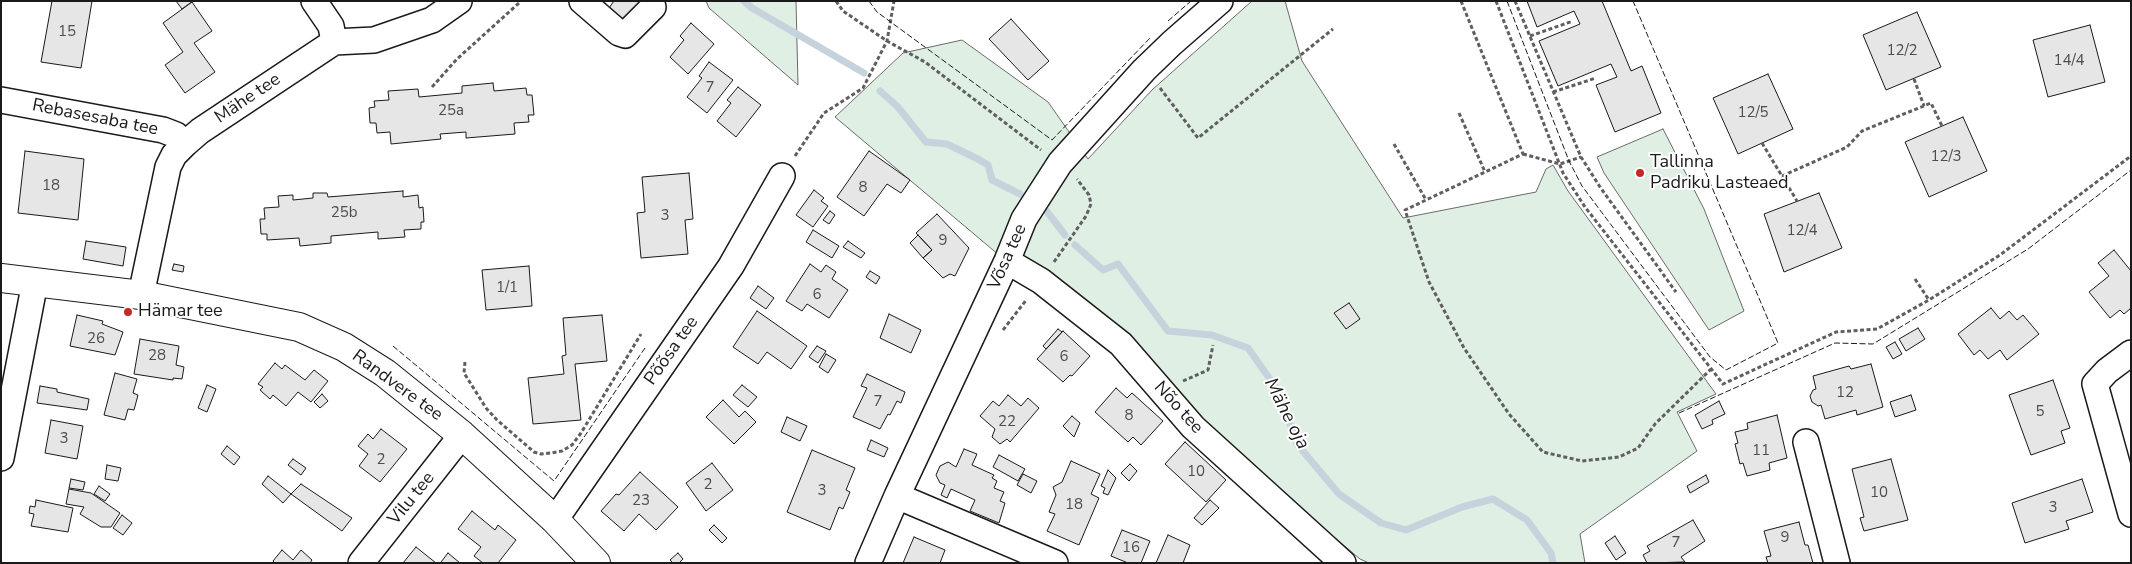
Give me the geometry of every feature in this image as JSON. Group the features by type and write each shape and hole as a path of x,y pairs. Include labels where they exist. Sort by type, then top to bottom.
{"main road":[{"name":"Randvere tee","path":"1,278 141,295 299,327 344,347 385,373 462,435 554,520 596,563"}],"street":[{"path":"314,1 331,26 334,42 374,40 432,20 459,1"},
{"path":"582,1 619,33 625,35 654,7"},
{"name":"Võsa tee","path":"868,563 897,496 1007,261 1024,219 1060,163 1144,70 1172,42 1220,1"},
{"name":"Mähe tee","path":"141,295 168,167 174,155 200,131 334,42"},
{"name":"Rebasesaba tee","path":"1,100 163,130 176,135 184,144"},
{"name":"Põõsa tee","path":"554,520 731,266 782,176"},
{"name":"Nõo tee","path":"1007,261 1041,281 1121,344 1193,427 1343,563"},
{"path":"1,458 35,282"},
{"path":"2131,353 2107,371 2095,384 2131,514"},
{"name":"Vilu tee","path":"361,563 462,435"},
{"path":"1806,442 1837,563"},
{"path":"897,496 1055,563"}],"path":[{"path":"836,1 842,11 887,41 925,62 1013,131 1060,163"},
{"path":"782,176 824,114 863,88 887,41 894,1"},
{"path":"1461,1 1522,154"},
{"path":"1496,1 1560,164 1585,207 1723,384 1836,332 1876,329 1929,300 2000,255 2131,156"},
{"path":"1515,1 1581,157 1600,187 1676,292"},
{"path":"432,87 457,59 519,3"},
{"path":"1530,36 1573,21"},
{"path":"1144,70 1198,138 1333,29"},
{"path":"1554,92 1596,78"},
{"path":"1914,78 1924,106"},
{"path":"1782,176 1847,147 1862,131 1931,103 1942,126"},
{"path":"1459,113 1485,172"},
{"path":"1762,143 1798,201"},
{"path":"1394,144 1426,200"},
{"path":"1581,157 1560,164 1522,154 1405,210 1429,282 1464,348 1509,414 1543,452 1582,462 1619,457 1638,448 1655,424 1711,369"},
{"path":"1915,278 1929,300"},
{"path":"465,362 464,374 486,408 497,420 534,452 541,454 551,453 572,445 641,334"},
{"path":"1162,391 1208,370 1214,345"}],"green space":[{"path":"706,1 796,1 798,85 709,8"},
{"path":"1252,1 1285,1 1302,61 1403,218 1536,192 1546,169 1553,165 1568,191 1716,394 1677,412 1697,451 1580,534 1585,563 1369,563 1360,559 835,117 903,53 962,40 1048,102 1088,159 1152,90"},
{"path":"1663,129 1704,209 1744,311 1709,330 1604,173 1597,157"}],"building":[{"path":"52,1 92,1 81,68 41,62"},
{"path":"176,1 193,1 182,9"},
{"path":"614,1 646,1 628,25 609,8"},
{"path":"1527,1 1602,1 1631,71 1642,66 1661,113 1615,132 1596,85 1617,77 1611,64 1558,86 1539,41 1580,24 1574,11 1537,27"},
{"path":"192,2 212,31 194,43 215,72 185,93 165,65 183,52 163,23"},
{"path":"1917,12 1941,67 1886,90 1863,35"},
{"path":"1011,19 1049,61 1028,80 989,39"},
{"path":"691,23 714,44 688,74 670,57 684,40 680,36"},
{"path":"2090,25 2105,82 2048,97 2033,40"},
{"path":"709,62 733,80 707,113 687,97 702,78 699,76"},
{"path":"1768,74 1793,129 1738,154 1713,98"},
{"path":"493,83 494,91 526,88 527,95 532,95 534,115 528,115 529,122 514,123 515,134 466,138 466,132 440,134 441,139 391,144 390,132 377,133 376,123 370,123 369,108 375,107 374,101 389,100 388,91 418,89 419,97 462,93 462,86"},
{"path":"738,87 761,105 736,137 717,121 731,103 727,100"},
{"path":"1963,117 1987,171 1929,197 1905,142"},
{"path":"25,151 84,159 78,220 18,213"},
{"path":"869,151 910,180 901,193 887,184 864,216 837,197"},
{"path":"689,173 693,219 685,220 688,254 641,258 637,213 645,212 642,177"},
{"path":"814,190 824,198 821,201 828,206 813,227 796,215"},
{"path":"403,191 403,197 418,195 419,208 423,207 424,222 421,222 421,229 404,230 405,237 378,239 378,232 331,236 331,243 300,246 299,238 267,240 267,234 261,234 260,219 265,219 264,208 279,207 278,196 293,195 293,200 313,198 313,193 327,193 328,197"},
{"path":"1819,193 1842,248 1784,272 1764,214"},
{"path":"830,211 835,215 829,224 823,220"},
{"path":"937,214 969,248 955,276 950,274 943,278 923,258 932,250 916,233"},
{"path":"813,230 839,246 832,258 806,242"},
{"path":"918,235 932,250 923,258 910,243"},
{"path":"86,241 126,247 123,266 83,259"},
{"path":"848,241 865,253 861,258 843,247"},
{"path":"2114,250 2131,271 2131,308 2124,314 2120,310 2110,318 2089,292 2109,276 2098,263"},
{"path":"174,264 184,266 183,272 172,270"},
{"path":"810,264 821,272 826,265 836,272 832,279 848,290 829,318 807,304 802,311 786,301"},
{"path":"529,266 532,306 486,310 482,270"},
{"path":"870,271 880,277 876,284 866,277"},
{"path":"758,286 774,298 766,309 750,298"},
{"path":"1349,303 1360,319 1346,329 1334,313"},
{"path":"1991,308 2000,319 2009,311 2017,320 2023,315 2039,334 2007,360 2000,350 1988,359 1980,350 1974,355 1958,334"},
{"path":"757,311 807,346 791,369 767,352 758,364 733,347"},
{"path":"889,314 921,330 911,353 880,338"},
{"path":"77,315 103,321 102,324 123,332 115,355 70,346"},
{"path":"602,315 607,361 575,364 581,420 533,424 528,378 564,374 562,356 566,355 563,318"},
{"path":"1918,328 1925,339 1906,351 1899,339"},
{"path":"1058,329 1062,332 1046,349 1043,346"},
{"path":"1063,331 1090,356 1072,376 1070,375 1063,382 1037,359"},
{"path":"140,339 179,346 176,365 184,367 182,379 173,378 173,380 134,374"},
{"path":"1895,342 1902,354 1893,359 1886,347"},
{"path":"817,346 826,351 818,363 809,357"},
{"path":"826,354 836,360 828,373 819,367"},
{"path":"275,363 282,369 285,365 305,380 314,370 328,381 311,402 298,392 286,406 273,395 270,399 260,390 263,387 258,384"},
{"path":"1871,364 1883,407 1857,415 1856,410 1825,419 1821,405 1818,406 1812,402 1810,396 1813,390 1816,389 1813,376 1849,366 1851,369"},
{"path":"115,373 137,379 133,393 138,395 134,410 128,409 125,420 104,415"},
{"path":"867,374 905,392 901,403 897,401 880,429 853,417 867,388 861,386"},
{"path":"2053,380 2070,428 2061,431 2065,443 2031,455 2009,395"},
{"path":"207,385 216,389 207,412 198,408"},
{"path":"742,385 757,397 748,407 733,395"},
{"path":"40,386 89,399 87,410 37,403"},
{"path":"1116,388 1127,398 1132,393 1163,421 1141,445 1133,437 1128,442 1095,412"},
{"path":"322,394 328,401 320,408 314,402"},
{"path":"1008,395 1021,406 1028,398 1039,408 1010,442 1007,439 1000,444 992,437 995,429 980,416 993,401 999,406"},
{"path":"1911,395 1916,410 1895,417 1890,402"},
{"path":"723,400 739,417 745,411 756,422 734,444 706,417"},
{"path":"1719,401 1725,414 1712,420 1713,424 1702,429 1695,415"},
{"path":"1777,415 1787,458 1769,463 1770,470 1747,476 1743,463 1740,464 1735,444 1738,443 1735,432 1748,429 1747,423"},
{"path":"1072,416 1080,423 1074,437 1063,426"},
{"path":"787,417 807,426 800,441 781,432"},
{"path":"51,420 83,426 77,459 45,453"},
{"path":"381,429 407,449 380,482 359,466 368,454 358,446 368,434 373,439"},
{"path":"871,440 888,448 884,457 867,450"},
{"path":"1185,442 1226,480 1206,502 1165,464"},
{"path":"227,446 240,457 234,465 221,454"},
{"path":"964,449 977,454 972,465 994,475 992,478 997,481 994,488 1004,492 1000,501 1005,503 999,523 970,511 975,500 951,489 947,498 941,495 945,485 940,483 936,475 940,466 948,462 956,467"},
{"path":"812,450 855,468 846,490 850,492 843,509 839,507 830,530 787,512"},
{"path":"999,455 1025,469 1018,481 993,467"},
{"path":"293,459 306,468 301,475 288,465"},
{"path":"1891,459 1908,520 1864,531 1860,518 1864,517 1852,469"},
{"path":"1071,461 1100,474 1091,494 1099,498 1079,545 1047,531 1055,514 1049,512 1056,495 1053,487 1062,482"},
{"path":"712,463 733,490 706,511 686,483"},
{"path":"1130,464 1137,471 1129,481 1121,473"},
{"path":"107,465 121,468 118,481 105,479"},
{"path":"1108,470 1116,478 1108,495 1103,493 1105,488 1101,486"},
{"path":"640,472 678,507 656,530 639,514 624,531 601,511"},
{"path":"1023,474 1037,481 1031,493 1017,485"},
{"path":"1706,475 1709,482 1690,493 1687,486"},
{"path":"268,476 291,494 283,503 262,484"},
{"path":"71,479 85,482 83,490 69,488"},
{"path":"2082,479 2093,512 2066,521 2069,529 2025,543 2012,503"},
{"path":"301,484 352,518 342,531 291,494"},
{"path":"99,486 110,494 105,501 94,494"},
{"path":"69,489 91,493 120,513 111,527 101,527 80,514 84,507 66,504"},
{"path":"36,500 73,508 68,532 31,526 34,514 29,513 30,506 35,507"},
{"path":"1210,500 1219,508 1202,525 1194,518"},
{"path":"472,511 495,530 498,525 516,540 498,563 483,563 474,556 481,547 458,529"},
{"path":"122,515 132,523 123,535 113,528"},
{"path":"1693,520 1705,541 1681,557 1685,562 1647,563 1643,555 1650,551 1647,546"},
{"path":"1799,522 1805,545 1808,545 1813,563 1768,563 1766,557 1771,556 1764,531"},
{"path":"714,525 727,538 722,543 709,530"},
{"path":"1122,530 1150,541 1141,563 1128,563 1111,556"},
{"path":"1168,535 1190,545 1183,563 1156,563"},
{"path":"1615,536 1626,553 1616,560 1605,543"},
{"path":"914,537 945,550 940,563 903,563"},
{"path":"416,547 436,563 403,563"},
{"path":"282,550 293,560 301,550 312,560 310,563 275,563 273,561"},
{"path":"448,553 460,563 442,563"},
{"path":"678,553 683,559 679,563 673,563 670,560"}],"waterway":[{"path":"744,1 752,8 864,73"},
{"path":"880,91 897,106 926,142 947,144 978,159 988,165 992,180 1020,194"},
{"name":"Mähe oja","path":"1045,209 1065,235"},
{"name":"Mähe oja","path":"1075,245 1103,270 1118,264 1168,331 1212,335 1248,348 1279,392 1297,444 1339,494 1381,523 1406,530 1462,507 1493,499 1527,520 1551,553 1553,563"}],"fence":[{"path":"869,1 877,12 1052,140 1151,37"},
{"path":"1168,21 1191,1"},
{"path":"1507,1 1569,161 1582,186 1710,357 1726,370 1778,343 1633,1"},
{"path":"1679,413 1835,343 1873,344 2028,249 2131,170"},
{"path":"393,346 554,481 645,348"}],"place":[{"name":"Tallinna Padriku Lasteaed","path":"1640,173"},
{"name":"Hämar tee","path":"128,312"}]}
